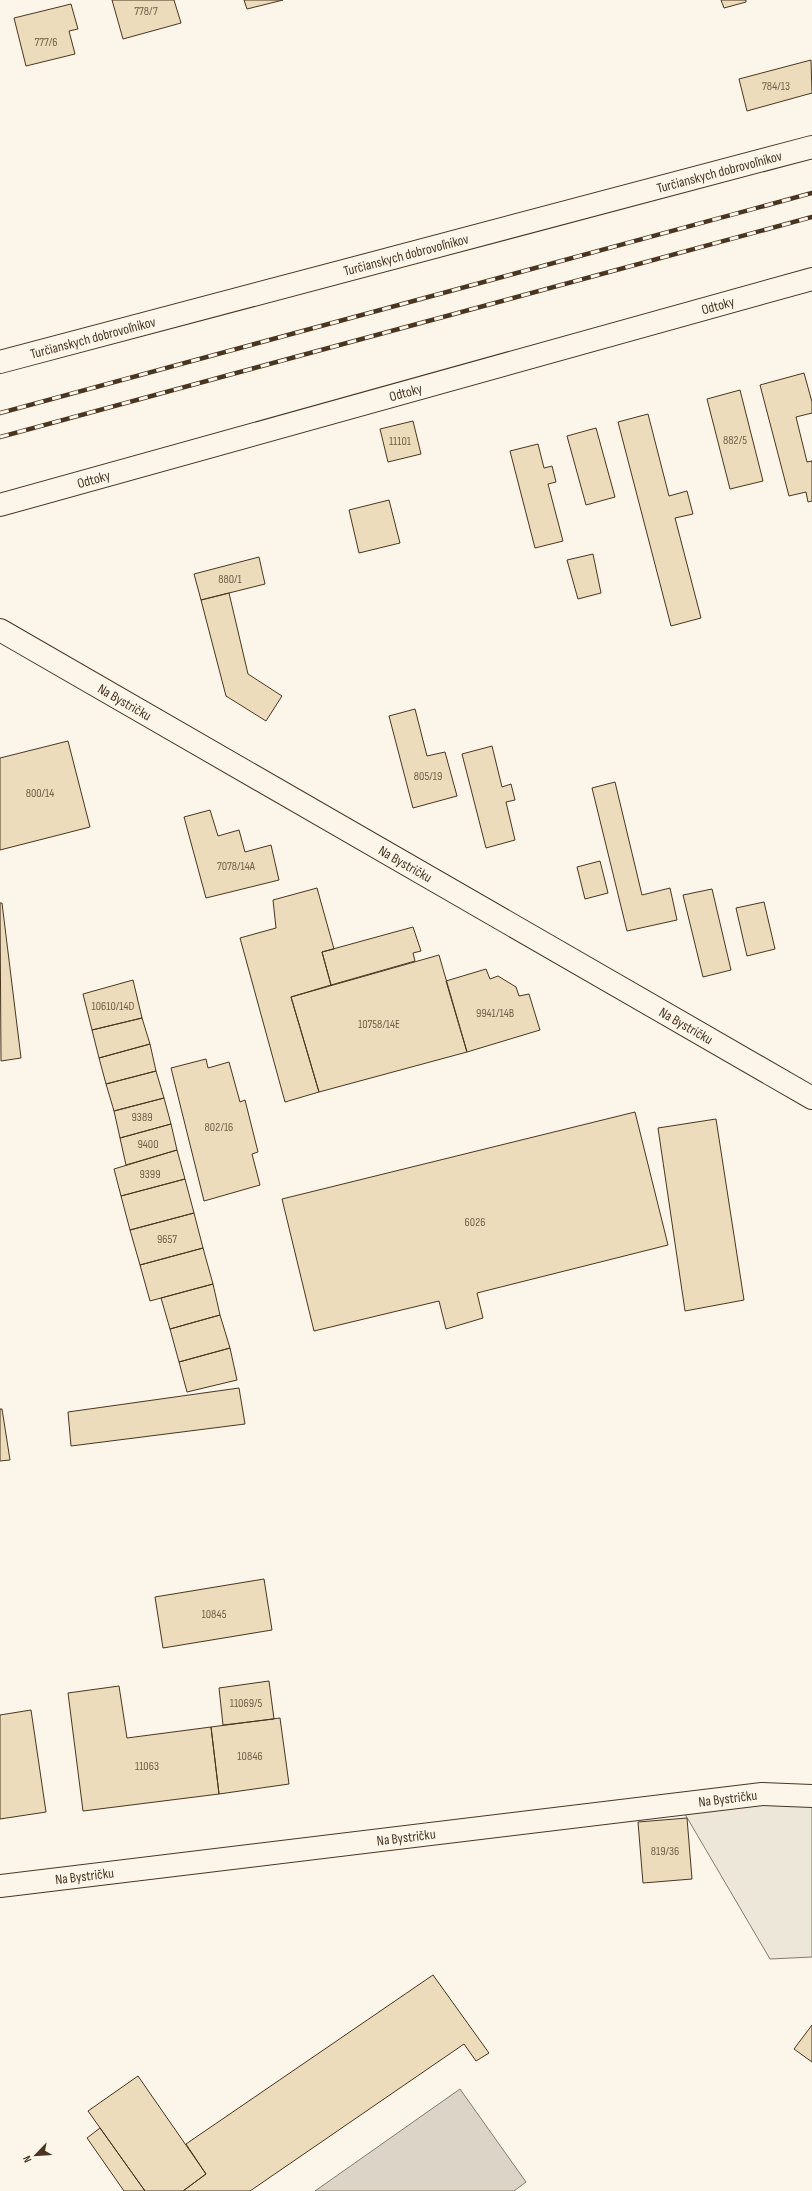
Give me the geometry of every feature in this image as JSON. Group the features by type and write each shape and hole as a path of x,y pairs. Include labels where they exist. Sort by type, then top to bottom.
{"street":[{"name":"Turčianskych dobrovoľníkov","path":"0,362 812,147"},
{"name":"Odtoky","path":"0,505 812,279"},
{"name":"Na Bystričku","path":"0,630 812,1098"},
{"name":"Na Bystričku","path":"0,1886 762,1794 812,1796"}],"shaded area":[{"path":"812,1802 812,1957 770,1959 679,1804"},
{"path":"460,2089 526,2182 514,2191 315,2191"}],"building":[{"path":"112,0 174,0 181,23 123,39"},
{"path":"244,0 283,0 247,9"},
{"path":"721,0 746,0 746,2 724,8"},
{"path":"71,4 78,29 69,31 75,54 26,66 14,18"},
{"path":"811,60 812,93 747,111 739,79"},
{"path":"804,373 812,402 812,413 796,417 807,462 812,461 812,501 808,502 806,492 789,496 760,385"},
{"path":"740,390 763,481 730,489 707,399"},
{"path":"648,414 669,496 687,491 693,514 675,518 701,618 671,626 618,422"},
{"path":"413,421 421,454 388,462 380,429"},
{"path":"596,428 615,497 586,505 567,436"},
{"path":"538,444 544,468 552,466 556,482 548,484 563,541 535,548 510,451"},
{"path":"389,500 400,543 359,553 349,510"},
{"path":"593,554 601,593 578,599 567,560"},
{"path":"259,557 265,584 201,600 194,574"},
{"path":"229,593 248,674 282,696 266,721 226,696 201,600"},
{"path":"415,709 427,756 445,752 457,796 413,808 389,716"},
{"path":"68,741 90,827 0,850 0,758"},
{"path":"492,746 502,787 511,784 515,800 506,802 515,840 486,848 462,754"},
{"path":"615,782 642,895 670,888 677,920 627,931 592,788"},
{"path":"210,810 218,836 239,830 245,852 271,845 279,880 206,898 184,817"},
{"path":"600,861 608,893 585,899 577,867"},
{"path":"317,888 334,949 322,952 331,985 291,997 319,1092 285,1102 240,938 276,928 273,900"},
{"path":"712,889 731,970 703,977 683,895"},
{"path":"764,902 775,949 747,956 736,908"},
{"path":"0,903 2,903 21,1058 1,1061"},
{"path":"413,927 421,951 413,953 415,961 331,985 322,952"},
{"path":"439,955 467,1052 319,1092 291,997"},
{"path":"486,969 490,979 498,976 516,987 519,996 529,994 540,1030 467,1052 446,981"},
{"path":"133,980 142,1018 92,1030 83,994"},
{"path":"142,1018 150,1044 99,1058 92,1030"},
{"path":"150,1044 156,1071 106,1084 99,1058"},
{"path":"206,1059 208,1068 229,1062 240,1102 245,1100 258,1152 252,1154 260,1185 204,1201 171,1068"},
{"path":"156,1071 164,1098 114,1111 106,1084"},
{"path":"164,1098 171,1124 120,1138 114,1111"},
{"path":"635,1112 668,1245 477,1293 483,1318 446,1329 439,1301 314,1331 282,1199"},
{"path":"716,1119 744,1300 685,1311 658,1128"},
{"path":"171,1124 177,1150 126,1165 120,1138"},
{"path":"177,1150 185,1179 121,1196 114,1169"},
{"path":"185,1179 194,1213 130,1230 121,1196"},
{"path":"194,1213 203,1248 140,1265 130,1230"},
{"path":"203,1248 213,1284 150,1301 140,1265"},
{"path":"213,1284 220,1315 170,1329 161,1298"},
{"path":"220,1315 230,1348 179,1362 170,1329"},
{"path":"230,1348 237,1380 187,1392 179,1362"},
{"path":"239,1388 245,1424 71,1446 68,1412"},
{"path":"0,1409 2,1409 10,1460 0,1461"},
{"path":"264,1579 272,1630 163,1648 155,1597"},
{"path":"269,1681 274,1719 223,1725 219,1688"},
{"path":"119,1686 127,1738 211,1727 219,1794 83,1811 68,1693"},
{"path":"31,1710 46,1812 0,1819 0,1715"},
{"path":"280,1718 289,1784 219,1794 211,1727"},
{"path":"687,1818 692,1879 643,1883 638,1822"},
{"path":"433,1975 489,2053 476,2061 464,2044 250,2191 183,2191 206,2174 186,2144"},
{"path":"812,2025 812,2062 794,2049"},
{"path":"138,2076 206,2174 183,2191 145,2191 88,2111"},
{"path":"100,2128 145,2191 124,2191 87,2138"}],"railway":[{"path":"0,413 812,193"},
{"path":"0,437 812,217"}]}
